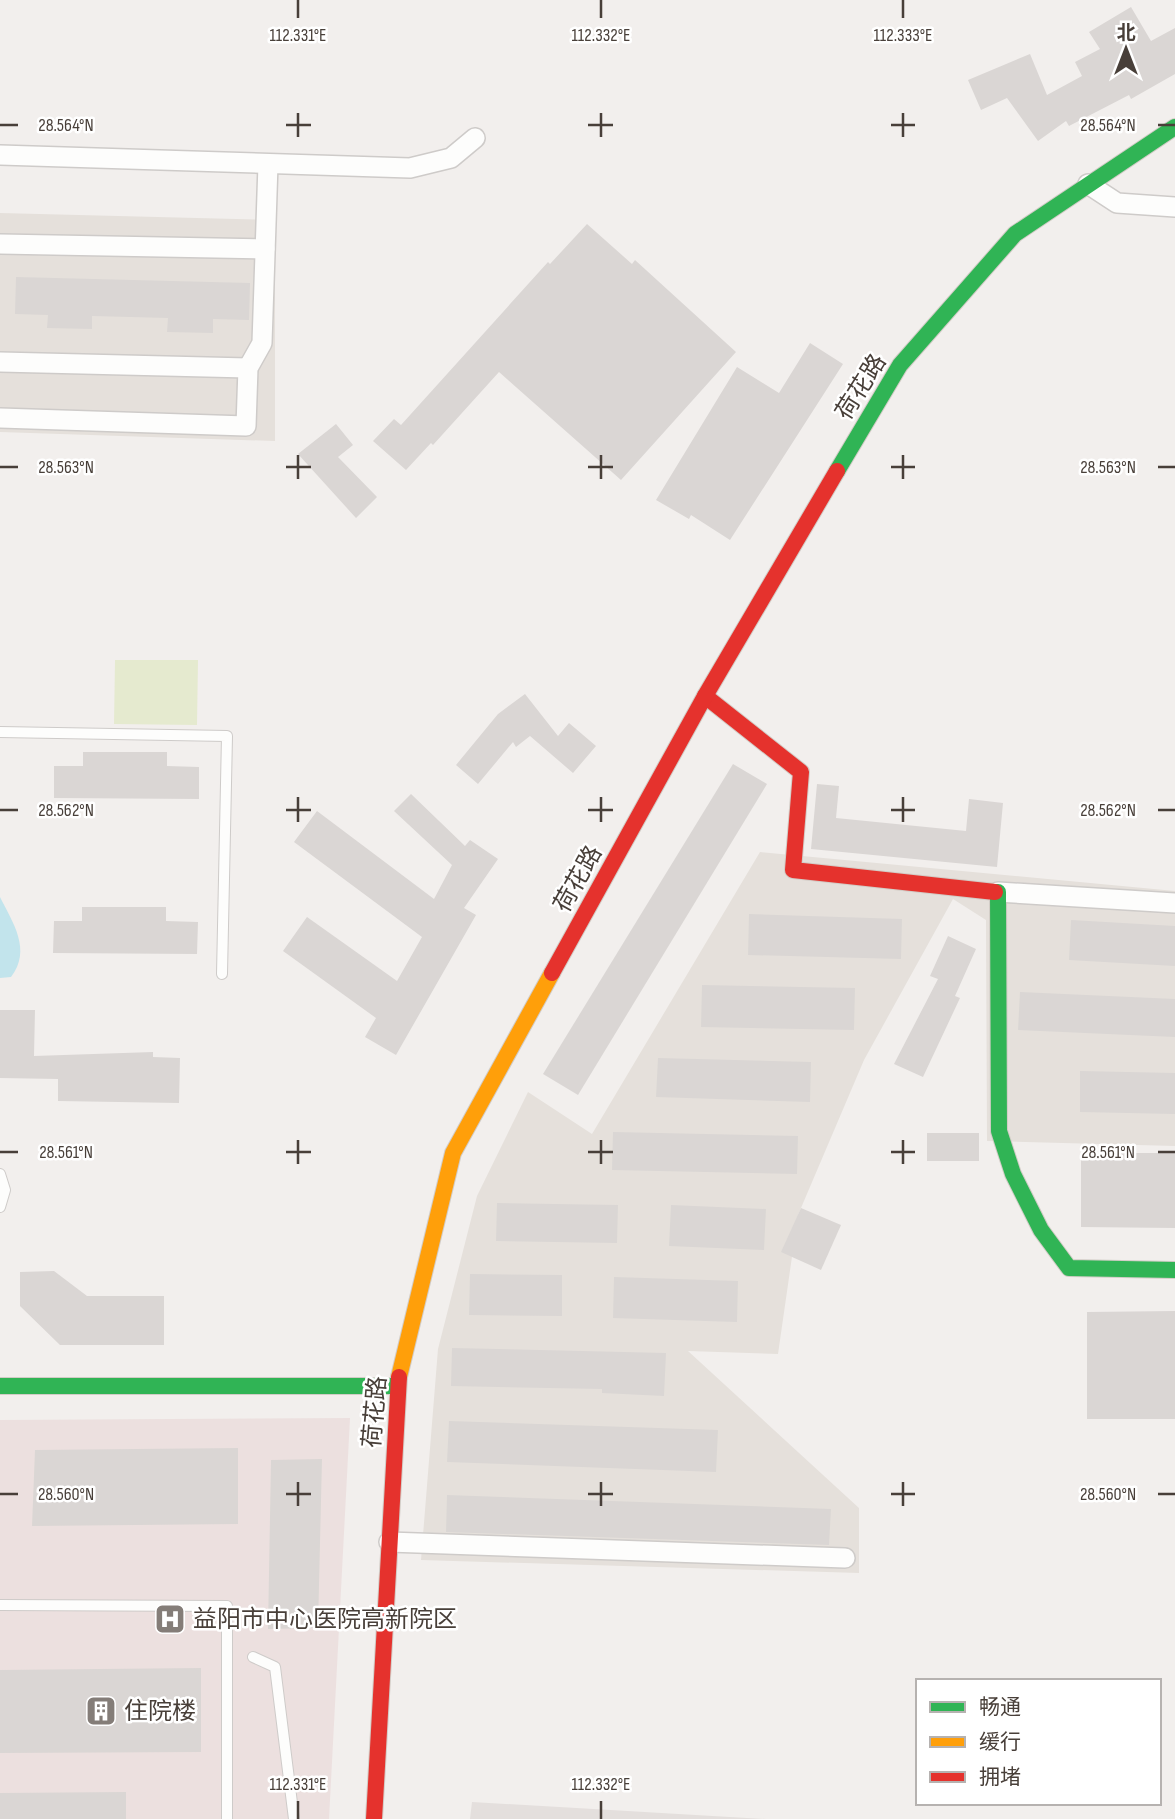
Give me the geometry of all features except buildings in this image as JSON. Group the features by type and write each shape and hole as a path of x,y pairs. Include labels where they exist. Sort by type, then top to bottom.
{"street":[{"name":"荷花路","path":"374,1819 397,1386 453,1153 705,696 900,365 1016,234 1175,127"},
{"path":"0,155 410,168 451,159 475,138"},
{"path":"0,418 246,426 248,368 262,343 268,164"},
{"path":"1088,184 1117,203 1175,207"},
{"path":"0,244 265,249"},
{"path":"0,362 248,368"},
{"path":"705,696 801,772 793,870 998,892 1175,904"},
{"path":"998,892 999,1131 1013,1174 1041,1230 1069,1268 1175,1270"},
{"path":"0,1386 397,1386"},
{"path":"389,1542 845,1559"}],"lane":[{"path":"0,732 227,736 222,974"},
{"path":"0,1174 5,1190 0,1208"},
{"path":"0,1605 227,1606 226,1819"},
{"path":"253,1657 275,1667 295,1819"}],"shaded area":[{"path":"0,213 275,220 275,441 0,432"},
{"path":"760,852 1175,891 1175,1146 987,1141 986,920 953,899 864,1060 798,1215 778,1354 688,1351 859,1508 859,1573 421,1560 438,1349 477,1196 528,1092 592,1134"},
{"name":"益阳市中心医院高新院区","path":"350,1418 329,1819 0,1819 0,1420"},
{"path":"472,1802 766,1819 470,1819"}],"green space":[{"path":"115,660 198,660 197,725 114,724"}],"water":[{"path":"0,897 15,927 20,957 11,977 0,978"}],"traffic: fast":[{"path":"837,471 900,365 1015,234 1175,127"},
{"path":"995,892 998,892 999,1131 1013,1174 1041,1230 1069,1268 1175,1270"},
{"path":"0,1386 397,1386"}],"traffic: slow":[{"path":"399,1377 453,1153 552,973"}],"traffic: jam":[{"path":"552,973 705,696 837,471"},
{"path":"705,696 801,772 793,870 995,892"},
{"path":"374,1819 399,1377"}],"place":[{"name":"益阳市中心医院高新院区","path":"170,1619"},
{"name":"住院楼","path":"101,1711"}]}
